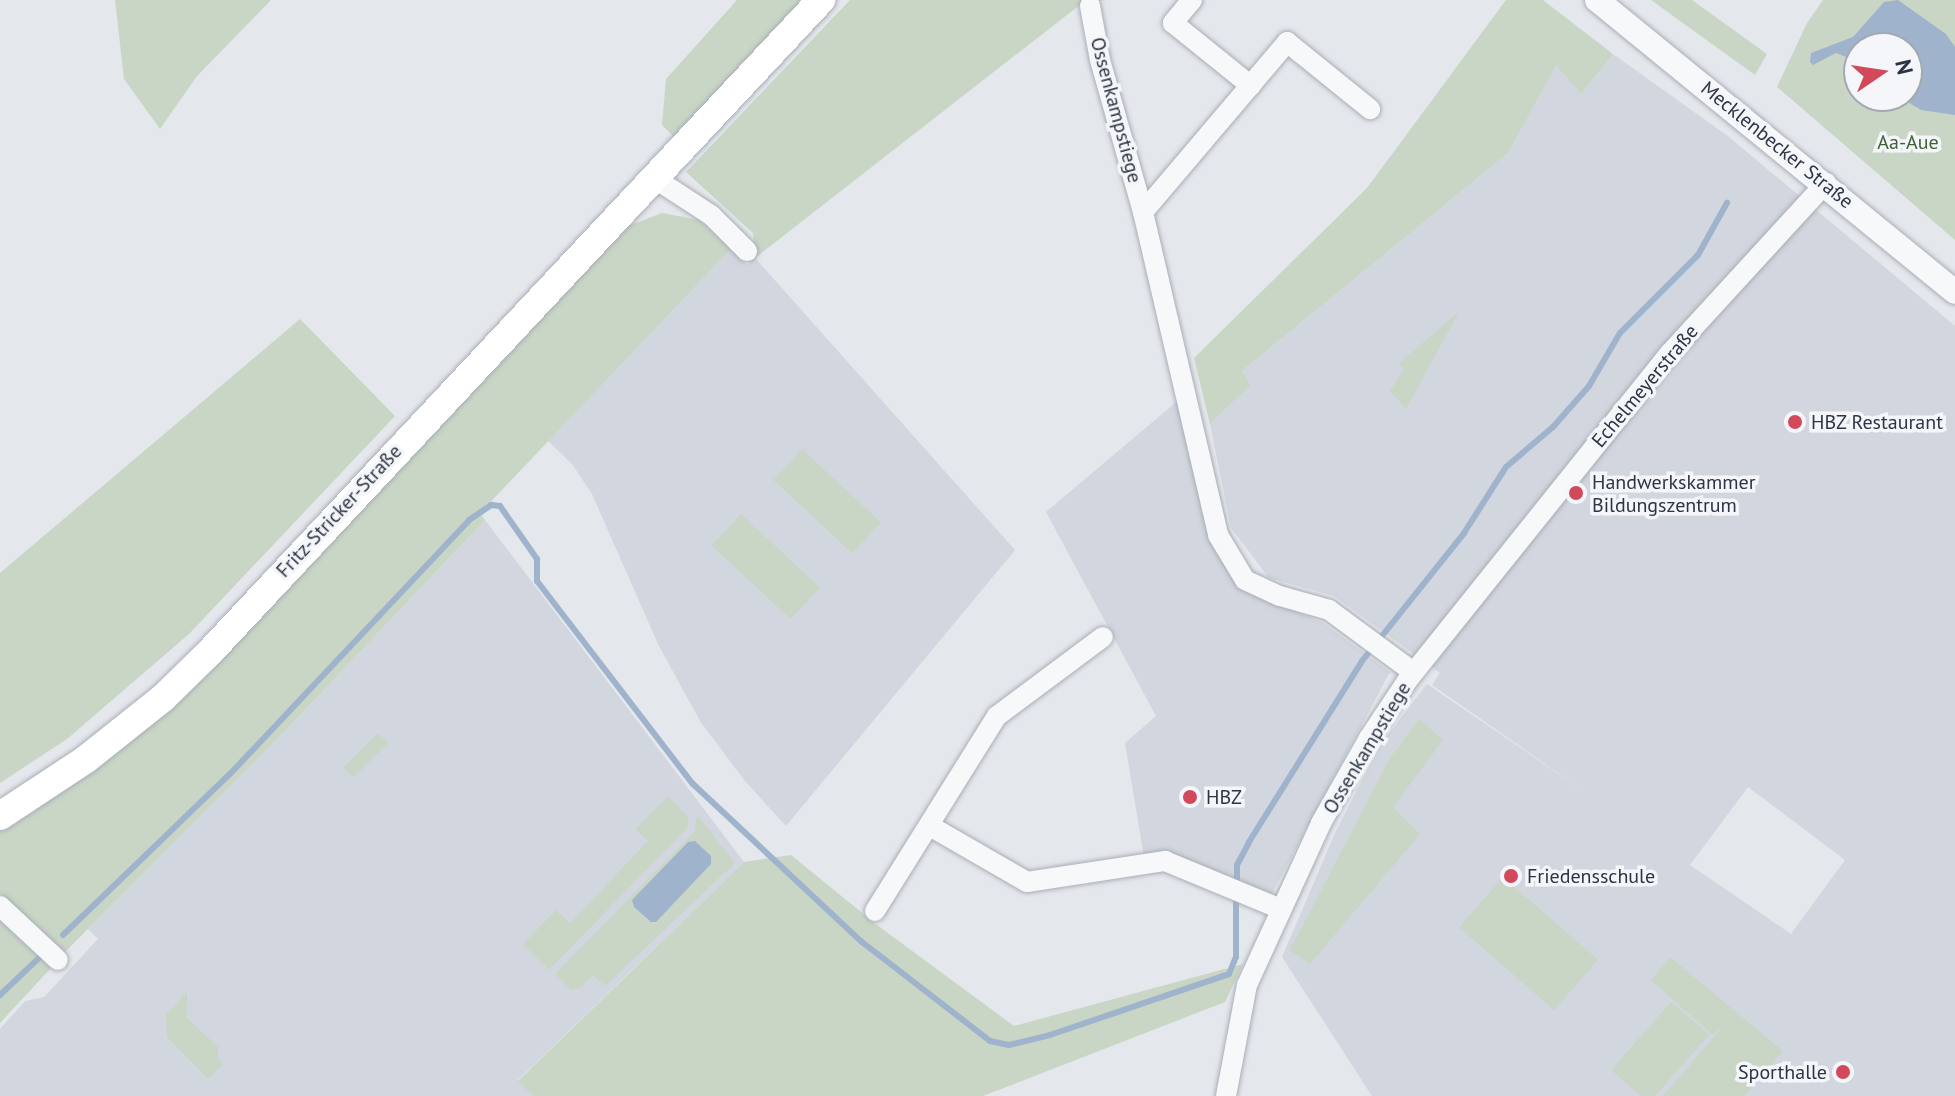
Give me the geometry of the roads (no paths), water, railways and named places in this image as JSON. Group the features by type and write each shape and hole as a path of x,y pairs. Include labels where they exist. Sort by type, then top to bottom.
{"main road":[{"name":"Fritz-Stricker-Straße","path":"0,816 85,760 163,698 821,0"}],"street":[{"path":"1192,0 1173,23 1251,86"},
{"name":"Mecklenbecker Straße","path":"1597,0 1826,183 1955,292"},
{"name":"Ossenkampstiege","path":"1090,6 1100,60 1143,212 1218,535 1245,580 1280,596 1329,610 1413,672 1369,738 1328,811 1247,985 1226,1096"},
{"name":"Ossenkampstiege","path":"1143,212 1287,42 1370,109"},
{"path":"654,178 711,215 747,251"},
{"name":"Echelmeyerstraße","path":"1413,672 1670,353 1826,183"},
{"path":"875,911 997,716 1103,637"},
{"path":"930,826 1027,882 1165,861 1281,909"},
{"path":"0,906 58,960"}],"water":[{"path":"1898,0 1946,34 1955,47 1955,115 1923,110 1923,32 1857,32 1884,2"},
{"path":"1843,41 1843,56 1836,53 1813,65 1810,62 1811,53"},
{"path":"695,841 711,856 711,864 656,922 651,922 634,907 632,900 688,842"}],"waterway":[{"path":"1237,885 1237,865 1249,842 1362,661 1464,533 1506,467 1553,427 1589,386 1620,333 1698,255 1727,203"},
{"path":"63,935 230,774 469,520 491,505 500,506 537,559 537,581 693,784 862,942 990,1041 1009,1045 1050,1035 1229,974 1236,957 1236,896"},
{"path":"0,995 40,957"}],"place":[{"name":"HBZ Restaurant","path":"1795,422"},
{"name":"Handwerkskammer Bildungszentrum","path":"1576,493"},
{"name":"HBZ","path":"1190,797"},
{"name":"Friedensschule","path":"1511,876"},
{"name":"Sporthalle","path":"1843,1072"}],"park label":[{"name":"Aa-Aue","path":"1908,142"}]}
